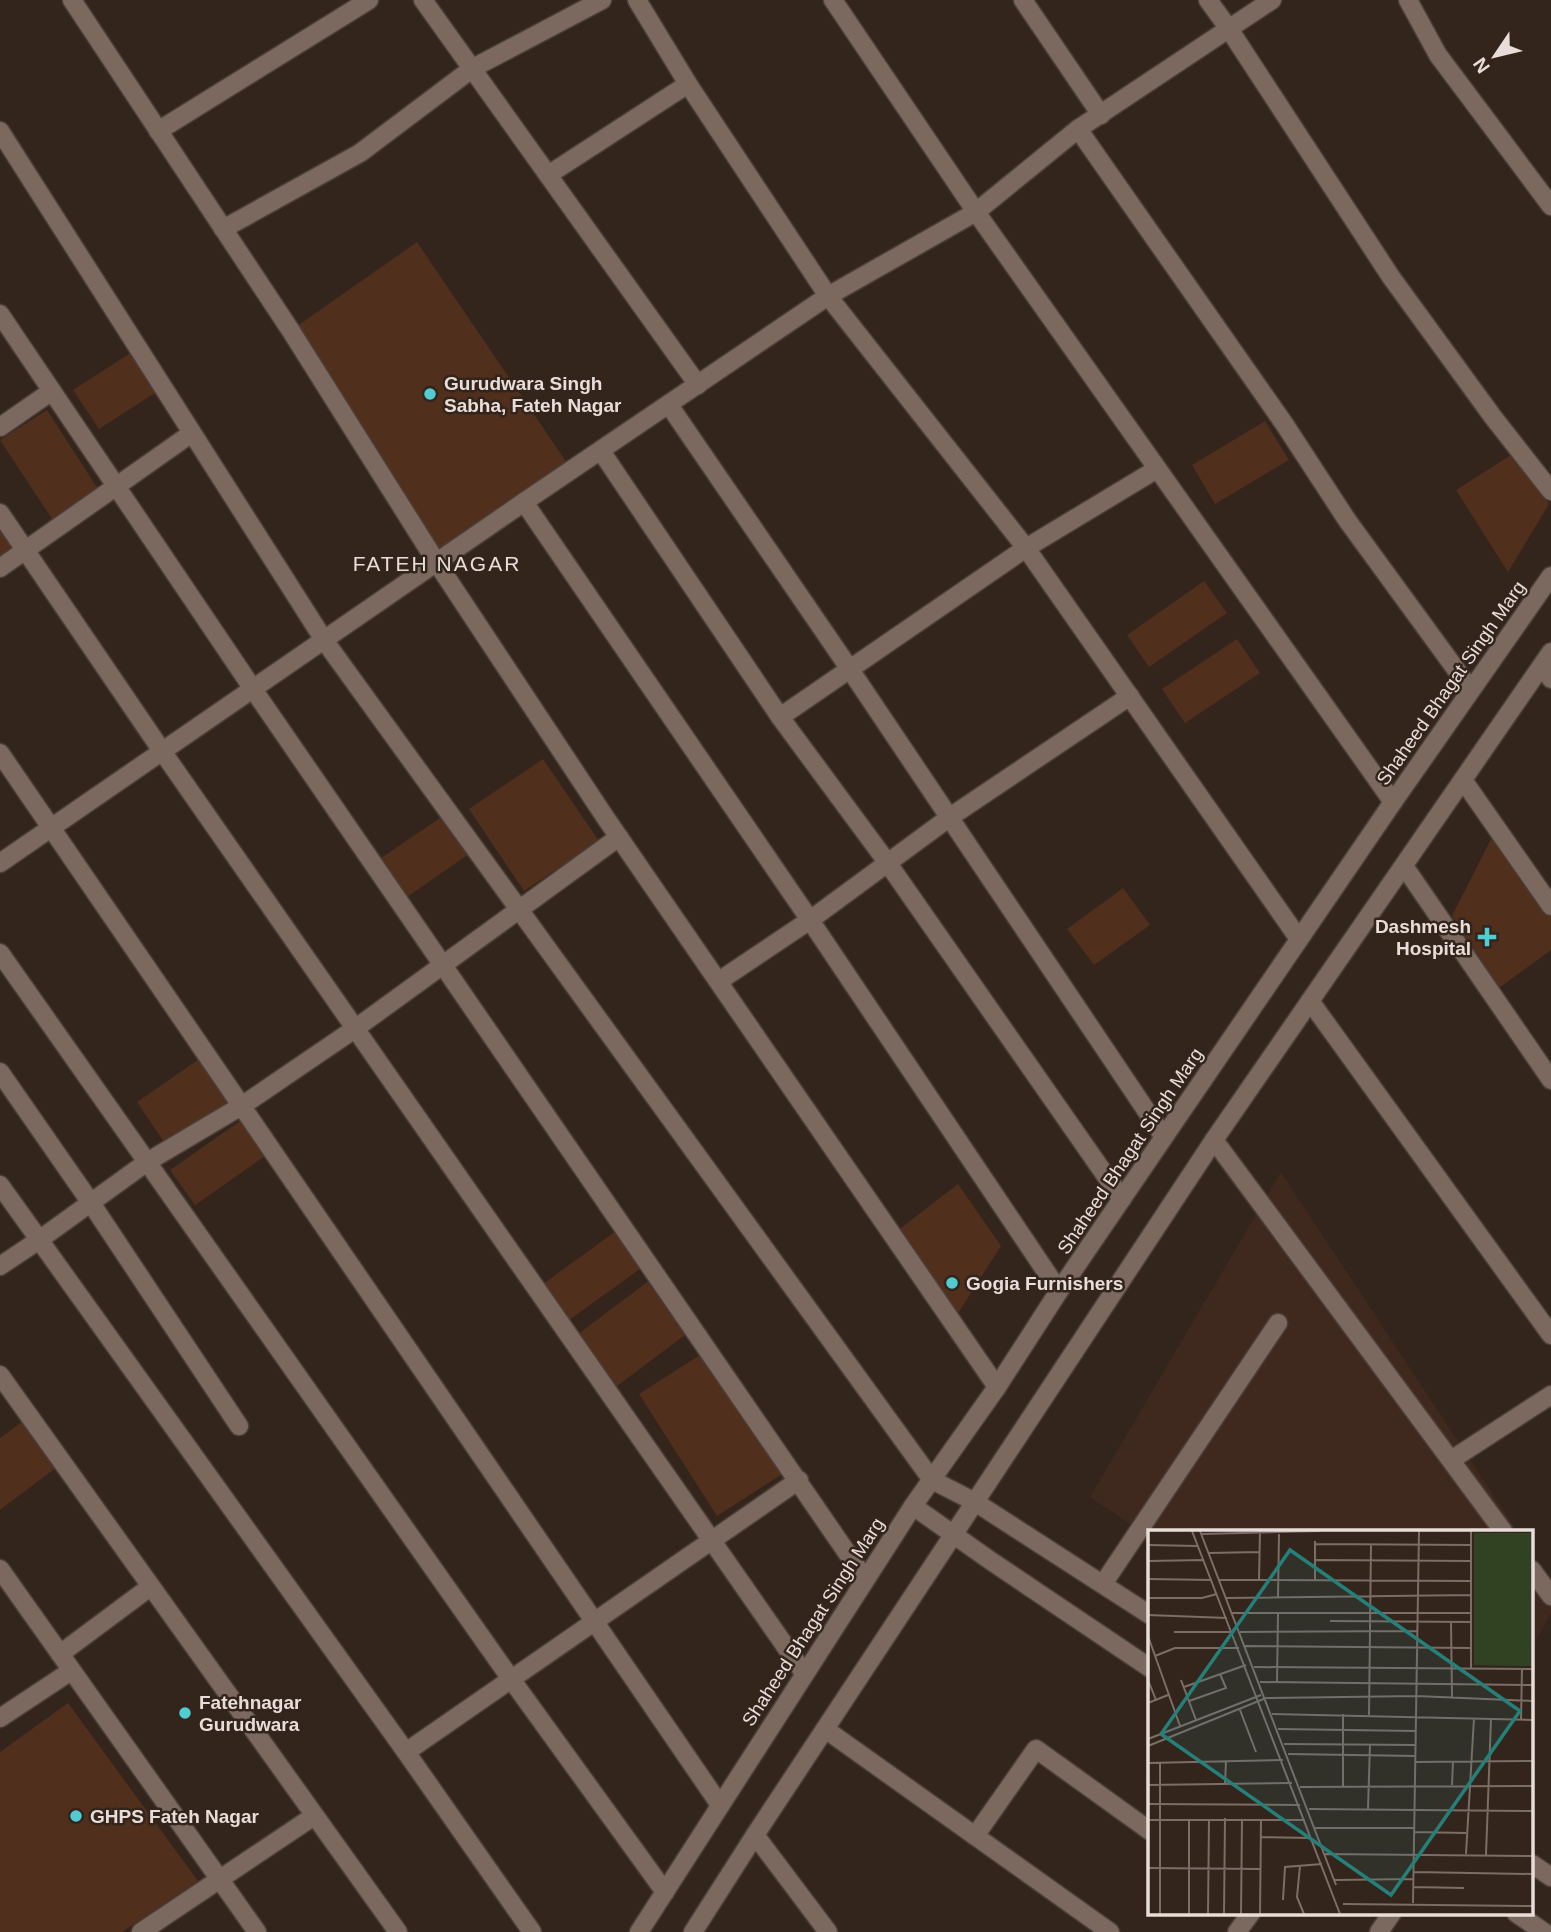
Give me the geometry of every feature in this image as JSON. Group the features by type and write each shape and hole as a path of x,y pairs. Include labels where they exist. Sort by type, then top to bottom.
{"street":[{"path":"72,0 291,331 437,563 619,837 997,1387"},
{"path":"158,131 369,0"},
{"path":"423,0 698,385"},
{"path":"223,229 360,153 473,68 602,0"},
{"path":"637,0 688,84 828,296 1026,548 1299,939"},
{"path":"833,0 976,212 1394,802"},
{"path":"1023,0 1101,114"},
{"path":"1208,0 1391,277 1493,417 1551,491"},
{"path":"0,863 828,296 976,212 1078,129 1272,0"},
{"path":"1408,0 1438,55 1551,206"},
{"path":"548,175 688,84"},
{"path":"1078,129 1285,425 1347,520 1471,691"},
{"path":"0,131 324,640 932,1480 975,1502 1148,1614"},
{"path":"0,314 253,689 865,1579"},
{"path":"0,427 52,391"},
{"path":"669,405 1164,1137"},
{"path":"0,568 192,433"},
{"path":"601,451 780,717 887,862 1122,1199"},
{"path":"780,717 1026,548 1157,469"},
{"path":"524,502 810,920 1059,1291"},
{"path":"0,513 162,751 804,1673"},
{"name":"Shaheed Bhagat Singh Marg","path":"639,1932 913,1506 997,1387 1059,1291 1299,939 1551,576"},
{"path":"693,1932 1214,1140 1463,780 1548,666"},
{"path":"719,981 810,920 950,817 1130,696"},
{"path":"0,753 720,1805"},
{"path":"1463,780 1551,906"},
{"path":"0,1266 147,1162 243,1105 356,1028 619,837"},
{"path":"1404,866 1551,1080"},
{"path":"0,953 664,1892"},
{"path":"1310,1001 1551,1335"},
{"path":"0,1072 91,1203 239,1426"},
{"path":"1214,1140 1502,1530"},
{"path":"0,1185 532,1932"},
{"path":"1103,1584 1278,1323"},
{"path":"0,1375 398,1932"},
{"path":"1451,1460 1551,1395"},
{"path":"406,1752 799,1480"},
{"path":"913,1506 1148,1667"},
{"path":"0,1569 257,1932"},
{"path":"1534,1573 1551,1596"},
{"path":"60,1654 150,1587"},
{"path":"0,1718 71,1671"},
{"path":"825,1730 1110,1932"},
{"path":"975,1836 1036,1749 1148,1830"},
{"path":"141,1932 314,1816"},
{"path":"755,1835 828,1932"},
{"path":"1534,1865 1551,1877"},
{"path":"1237,1932 1250,1914"},
{"path":"1379,1932 1391,1914"},
{"path":"1517,1914 1544,1932"}],"shaded area":[{"path":"1281,1172 1516,1530 1148,1530 1148,1536 1090,1497"},
{"path":"1534,1557 1551,1583 1551,1614 1534,1644"}],"building":[{"name":"Gurudwara Singh Sabha, Fateh Nagar","path":"417,242 567,463 438,551 297,326"},
{"path":"132,352 158,391 99,429 73,390"},
{"path":"47,410 98,489 52,519 0,440"},
{"path":"1265,421 1289,460 1215,504 1192,465"},
{"path":"1514,453 1549,504 1508,572 1456,490"},
{"path":"0,524 16,546 0,557"},
{"path":"1204,581 1227,613 1149,667 1127,635"},
{"path":"1237,639 1260,673 1185,723 1162,689"},
{"path":"543,759 599,841 524,891 469,809"},
{"path":"443,816 469,854 407,897 381,858"},
{"path":"1492,837 1551,917 1551,950 1499,988 1452,916"},
{"path":"1123,888 1150,925 1094,965 1067,929"},
{"path":"202,1057 231,1100 166,1145 137,1102"},
{"path":"243,1119 268,1154 195,1205 170,1170"},
{"name":"Gogia Furnishers","path":"958,1184 1001,1246 953,1321 893,1234"},
{"path":"620,1228 647,1264 565,1323 539,1287"},
{"path":"654,1277 693,1329 613,1389 574,1337"},
{"path":"706,1351 784,1473 717,1516 639,1394"},
{"path":"23,1421 57,1467 0,1510 0,1438"},
{"name":"GHPS Fateh Nagar","path":"68,1703 198,1881 122,1932 0,1932 0,1752"}],"place":[{"name":"Gurudwara Singh Sabha, Fateh Nagar","path":"430,394"},
{"name":"Dashmesh Hospital","path":"1487,937"},
{"name":"Gogia Furnishers","path":"952,1283"},
{"name":"Fatehnagar Gurudwara","path":"185,1713"},
{"name":"GHPS Fateh Nagar","path":"76,1816"}],"district":[{"name":"FATEH NAGAR","path":"437,563"}]}
